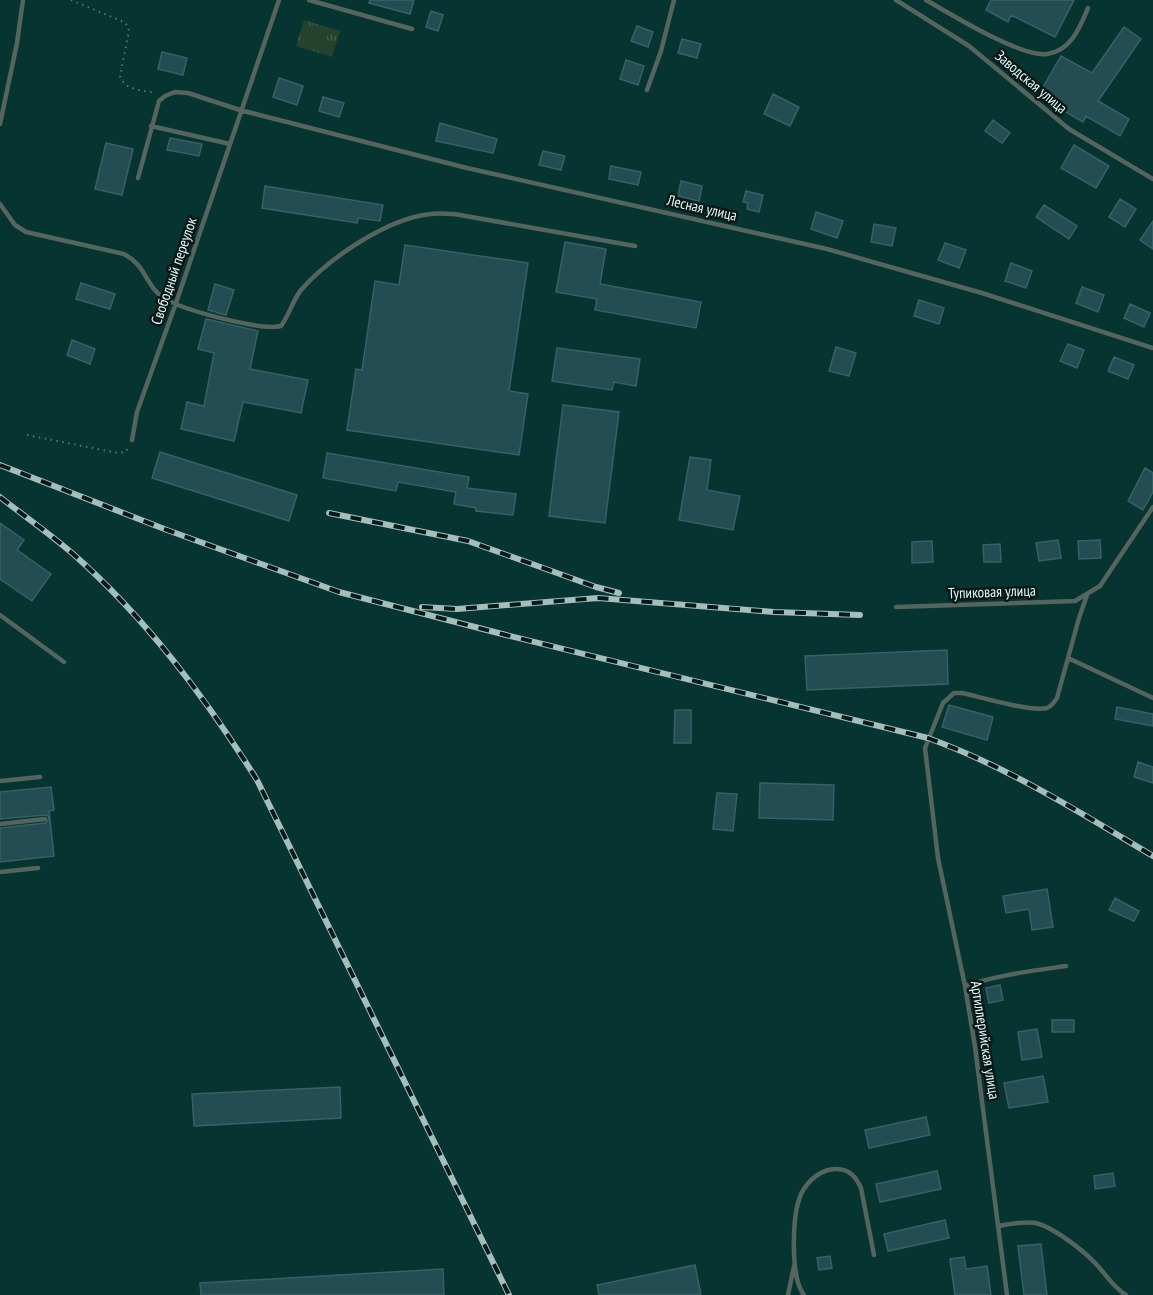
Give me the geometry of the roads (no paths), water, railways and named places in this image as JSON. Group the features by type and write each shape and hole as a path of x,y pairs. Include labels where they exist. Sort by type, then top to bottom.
{"lane":[{"path":"0,124 17,43 23,0"},
{"name":"Свободный переулок","path":"132,441 137,412 279,0"},
{"path":"309,0 412,29"},
{"path":"648,90 674,0"},
{"name":"Заводская улица","path":"896,0 962,41 1070,129 1153,179"},
{"path":"926,0 1011,45 1046,55 1059,50 1076,36 1088,8"},
{"name":"Лесная улица","path":"151,126 156,106 165,96 175,92 188,93 240,110 467,168 827,249 982,293 1153,348"},
{"path":"138,178 151,126 230,144"},
{"path":"0,204 15,225 26,232 124,254 132,258 142,268 156,291 164,298 233,321 273,328 281,326 300,291 322,269 373,235 399,222 429,214 454,214 635,246"},
{"path":"1153,507 1114,568 1100,586 1087,596 1078,618 1068,658 1153,698"},
{"name":"Тупиковая улица","path":"896,607 1075,601 1087,596"},
{"path":"0,615 64,662"},
{"name":"Артиллерийская улица","path":"1006,1295 975,1047 938,858 925,748 943,703 954,693 1044,709 1057,698 1068,658"},
{"path":"0,781 40,777"},
{"path":"0,824 45,819"},
{"path":"0,872 38,868"},
{"path":"965,987 1020,972 1066,966"},
{"path":"804,1295 798,1281 795,1261 796,1221 801,1194 814,1177 822,1172 832,1168 843,1169 858,1180 874,1255"},
{"path":"998,1226 1036,1223 1062,1237 1083,1251 1108,1280 1126,1295"},
{"path":"788,1295 795,1261"}],"railway":[{"path":"0,465 167,530 339,592 928,738 1015,777 1153,856"},
{"path":"0,497 72,553 125,604 195,689 257,780 509,1295"},
{"path":"329,513 468,541 596,587 619,593"},
{"path":"422,607 457,609 598,598 774,612 860,615"}]}
